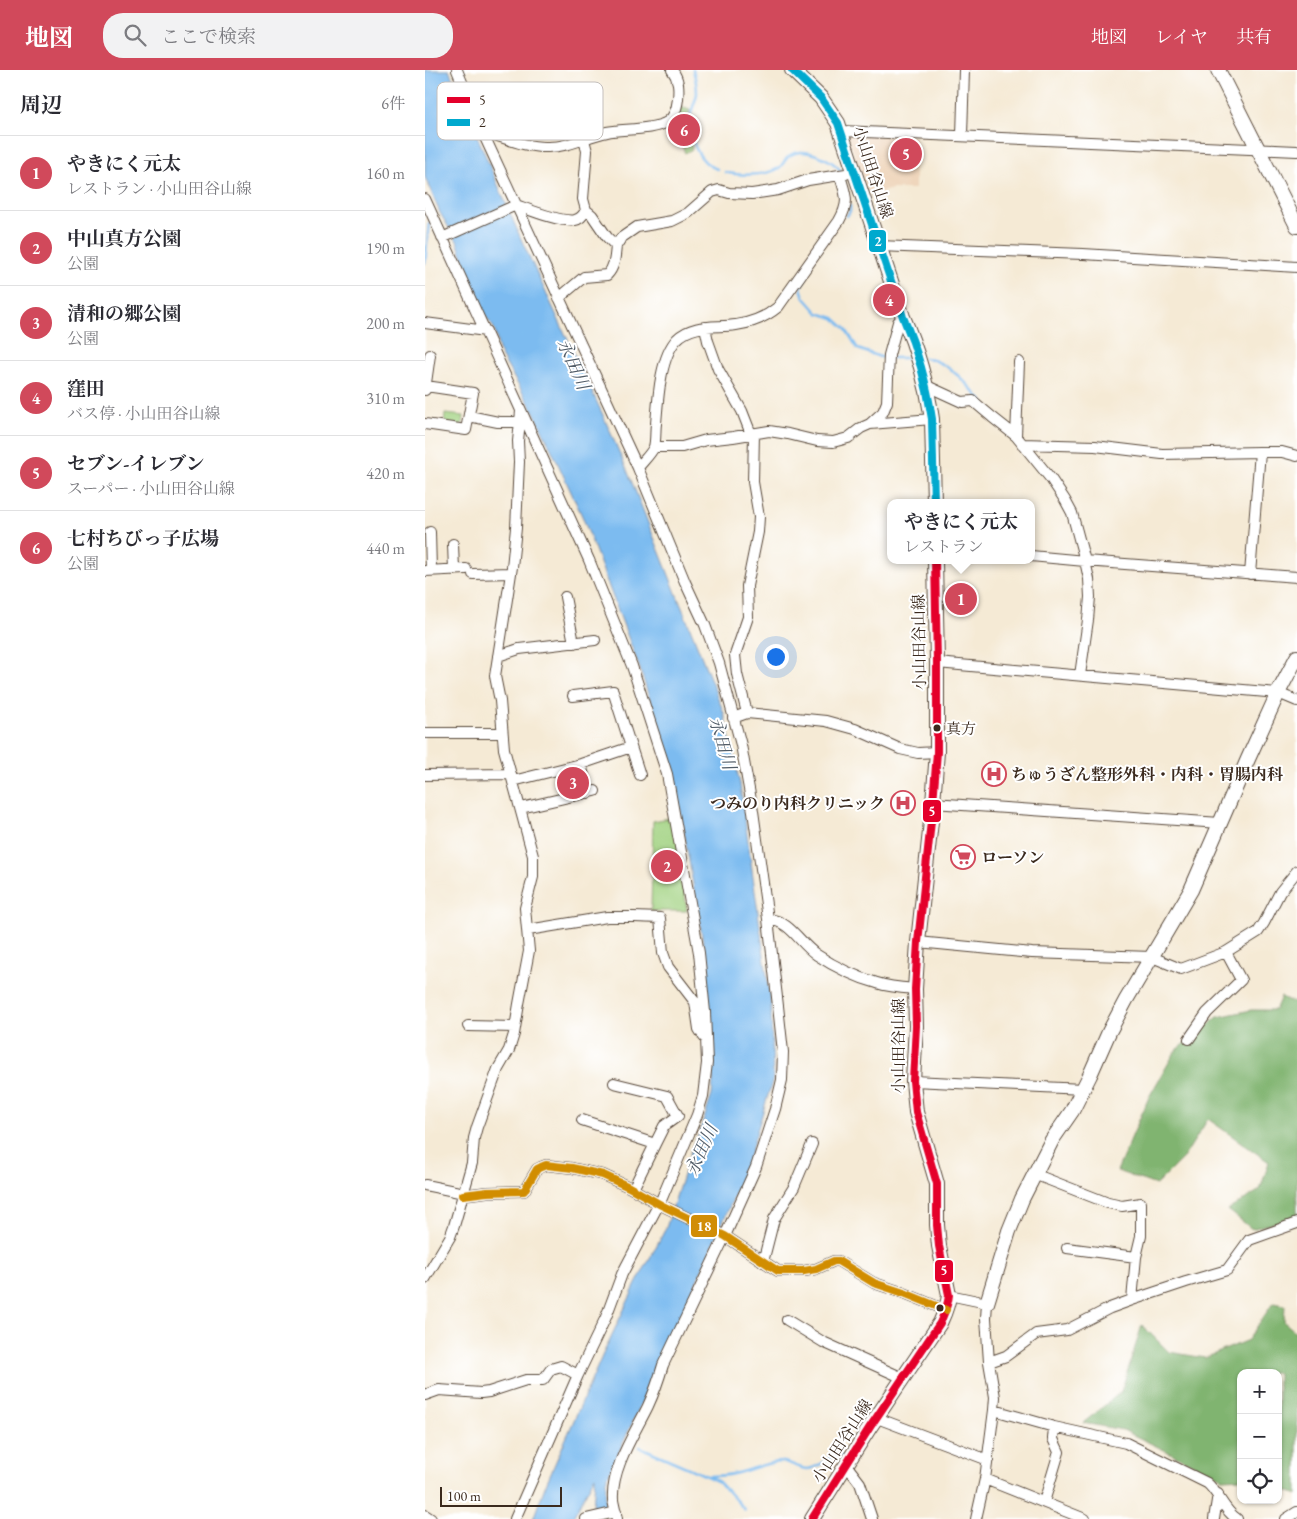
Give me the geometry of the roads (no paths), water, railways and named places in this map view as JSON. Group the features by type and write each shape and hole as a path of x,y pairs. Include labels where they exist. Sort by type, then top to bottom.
{"main road":[{"path":"1219,70 1297,226"},
{"name":"小山田谷山線","path":"799,72 821,98 842,131 846,174 879,246 903,317 911,334 932,419 934,499"},
{"name":"小山田谷山線","path":"812,1519 940,1323 946,1310 949,1295 939,1246 937,1184 916,1112 913,1081 916,1026 915,989 937,752 935,564"},
{"path":"987,1303 1009,1231 1034,1174 1083,1089 1109,1032 1191,890 1278,693 1297,658"}],"street":[{"path":"457,70 462,82"},
{"path":"603,133 666,123 673,115 678,100 678,81 672,70"},
{"path":"962,135 964,70"},
{"path":"842,131 1297,150"},
{"path":"486,140 638,468 685,582 705,625 719,663 741,746 753,811 768,919 783,1052 781,1080 770,1126 756,1167 663,1366 649,1404 625,1452 615,1483 613,1500 616,1516 586,1519"},
{"path":"513,140 532,146 547,147 584,140 587,151 583,199 586,210 592,215 607,238 616,246"},
{"path":"559,298 584,277 607,275 615,260 616,246 621,238 637,227 672,221 688,213 712,192 719,190 729,193 752,194 778,190 808,180 846,174 847,203 844,212 778,307 770,314 751,322 695,328 686,332 671,346 667,356 657,404 654,447 638,468"},
{"path":"426,204 486,331 603,594 632,666 667,774 699,953 706,1038 707,1063 697,1115 660,1204 622,1274 606,1317 578,1375 515,1519"},
{"path":"442,238 516,206 567,220 580,218 586,210"},
{"path":"879,246 1102,255 1297,266"},
{"path":"654,447 682,447 706,440 769,431 817,441 833,442 848,438 870,424 883,412 887,402 888,358 898,322 903,317"},
{"path":"425,324 486,331"},
{"path":"705,328 718,369 753,434 753,482 759,517 759,532 747,586 748,617 735,655 737,674 747,713"},
{"path":"425,424 466,430 473,393 425,389 429,355"},
{"path":"1019,362 1019,440"},
{"path":"925,385 962,402 973,401 1019,440 1051,479 1072,513 1089,579 1090,597 1080,675"},
{"path":"425,1279 450,1236 472,1163 474,1138 477,1128 498,1069 509,1050 529,951 525,908 527,897 532,887 534,868 532,848 504,750 500,701 495,676 516,528 518,440 521,410"},
{"path":"469,416 498,422 519,422"},
{"path":"870,424 932,419"},
{"path":"1019,440 1162,454 1283,452 1297,456"},
{"path":"1250,574 1259,452"},
{"path":"429,532 428,570 511,573"},
{"path":"453,544 454,570"},
{"path":"1035,556 1297,577"},
{"path":"565,597 574,643"},
{"path":"498,656 519,649 595,640"},
{"path":"937,663 1278,693 1297,701"},
{"path":"573,696 613,691 640,775"},
{"path":"733,718 747,713 810,719 855,729 900,749 918,753 937,752"},
{"path":"426,733 502,734"},
{"path":"425,775 512,777 581,764 631,747"},
{"path":"521,808 591,792 581,764"},
{"path":"933,803 1221,823"},
{"path":"919,942 1032,953 1152,957 1181,969 1225,952 1258,932 1280,892 1297,871"},
{"path":"527,930 607,917 660,918 663,953 668,967 695,1002 699,1029 706,1038"},
{"path":"768,919 784,924 815,954 854,975 878,984 915,989"},
{"path":"1189,1039 1207,1013 1241,980 1225,952"},
{"path":"468,1026 515,1027"},
{"path":"913,1081 1083,1089"},
{"path":"614,1083 667,1096 678,1116 664,1126 633,1189"},
{"path":"583,1120 655,1144"},
{"path":"763,1262 774,1219 793,1187 812,1144"},
{"path":"425,1185 463,1194 523,1191 537,1169 546,1165 594,1173 617,1181 725,1236 778,1271 816,1269 838,1261 874,1284 904,1293 946,1310"},
{"path":"1034,1174 1108,1203 1122,1206 1141,1203 1141,1236 1136,1258 1132,1300"},
{"path":"989,1362 1006,1356 1036,1334 1067,1330 1110,1308 1185,1282 1227,1270 1249,1240 1297,1223"},
{"path":"1067,1248 1136,1258"},
{"path":"949,1295 987,1303 986,1318 989,1362 995,1397 985,1479 976,1519"},
{"path":"787,1320 823,1342 903,1378"},
{"path":"425,1395 439,1390 489,1392 526,1380 543,1380 551,1369 561,1366 578,1375"},
{"path":"994,1410 1054,1427 1126,1443 1207,1483 1218,1494 1229,1513 1237,1519"},
{"path":"877,1418 987,1460"},
{"path":"1044,1502 1059,1452 1053,1439 1054,1427"},
{"path":"847,1466 860,1483 872,1519"},
{"path":"985,1479 1085,1519"},
{"path":"1213,1519 1218,1494"},
{"path":"1286,1519 1297,1512"},
{"path":"425,1515 431,1519"}],"water":[{"name":"永田川","path":"425,70 449,70 454,82 437,82 437,140 479,140 521,239 627,470 724,713 740,784 771,1005 773,1079 744,1174 606,1480 605,1506 593,1509 595,1476 572,1519 533,1519 546,1484 603,1354 636,1284 666,1228 694,1141 698,1136 712,1095 713,1081 704,948 675,780 640,669 583,518 534,412 500,354 494,328 481,310 457,241 440,213 425,177"}],"waterway":[{"path":"693,70 697,93 690,117 690,127 700,156 710,166 717,169"},
{"path":"725,172 745,175 767,173 779,168 789,156 802,152 824,158 837,166 841,171"},
{"path":"847,216 850,211 850,205"},
{"path":"425,263 429,223"},
{"path":"807,274 801,288 804,297 818,313 834,318 845,328 858,349 880,357 886,357"},
{"path":"892,358 910,358"},
{"path":"925,358 943,364 959,376 986,406"},
{"path":"640,1447 719,1482 745,1510"},
{"path":"706,1476 733,1474 775,1462 784,1462 807,1469 817,1466 834,1456 845,1457"}],"place":[{"name":"七村ちびっ子広場","path":"684,130"},
{"name":"セブン-イレブン","path":"906,154"},
{"name":"窪田","path":"889,300"},
{"name":"やきにく元太","path":"961,599"},
{"name":"真方","path":"937,728"},
{"name":"ちゅうざん整形外科・内科・胃腸内科","path":"994,774"},
{"name":"清和の郷公園","path":"573,783"},
{"name":"つみのり内科クリニック","path":"903,803"},
{"name":"ローソン","path":"963,857"},
{"name":"中山真方公園","path":"667,866"}]}
